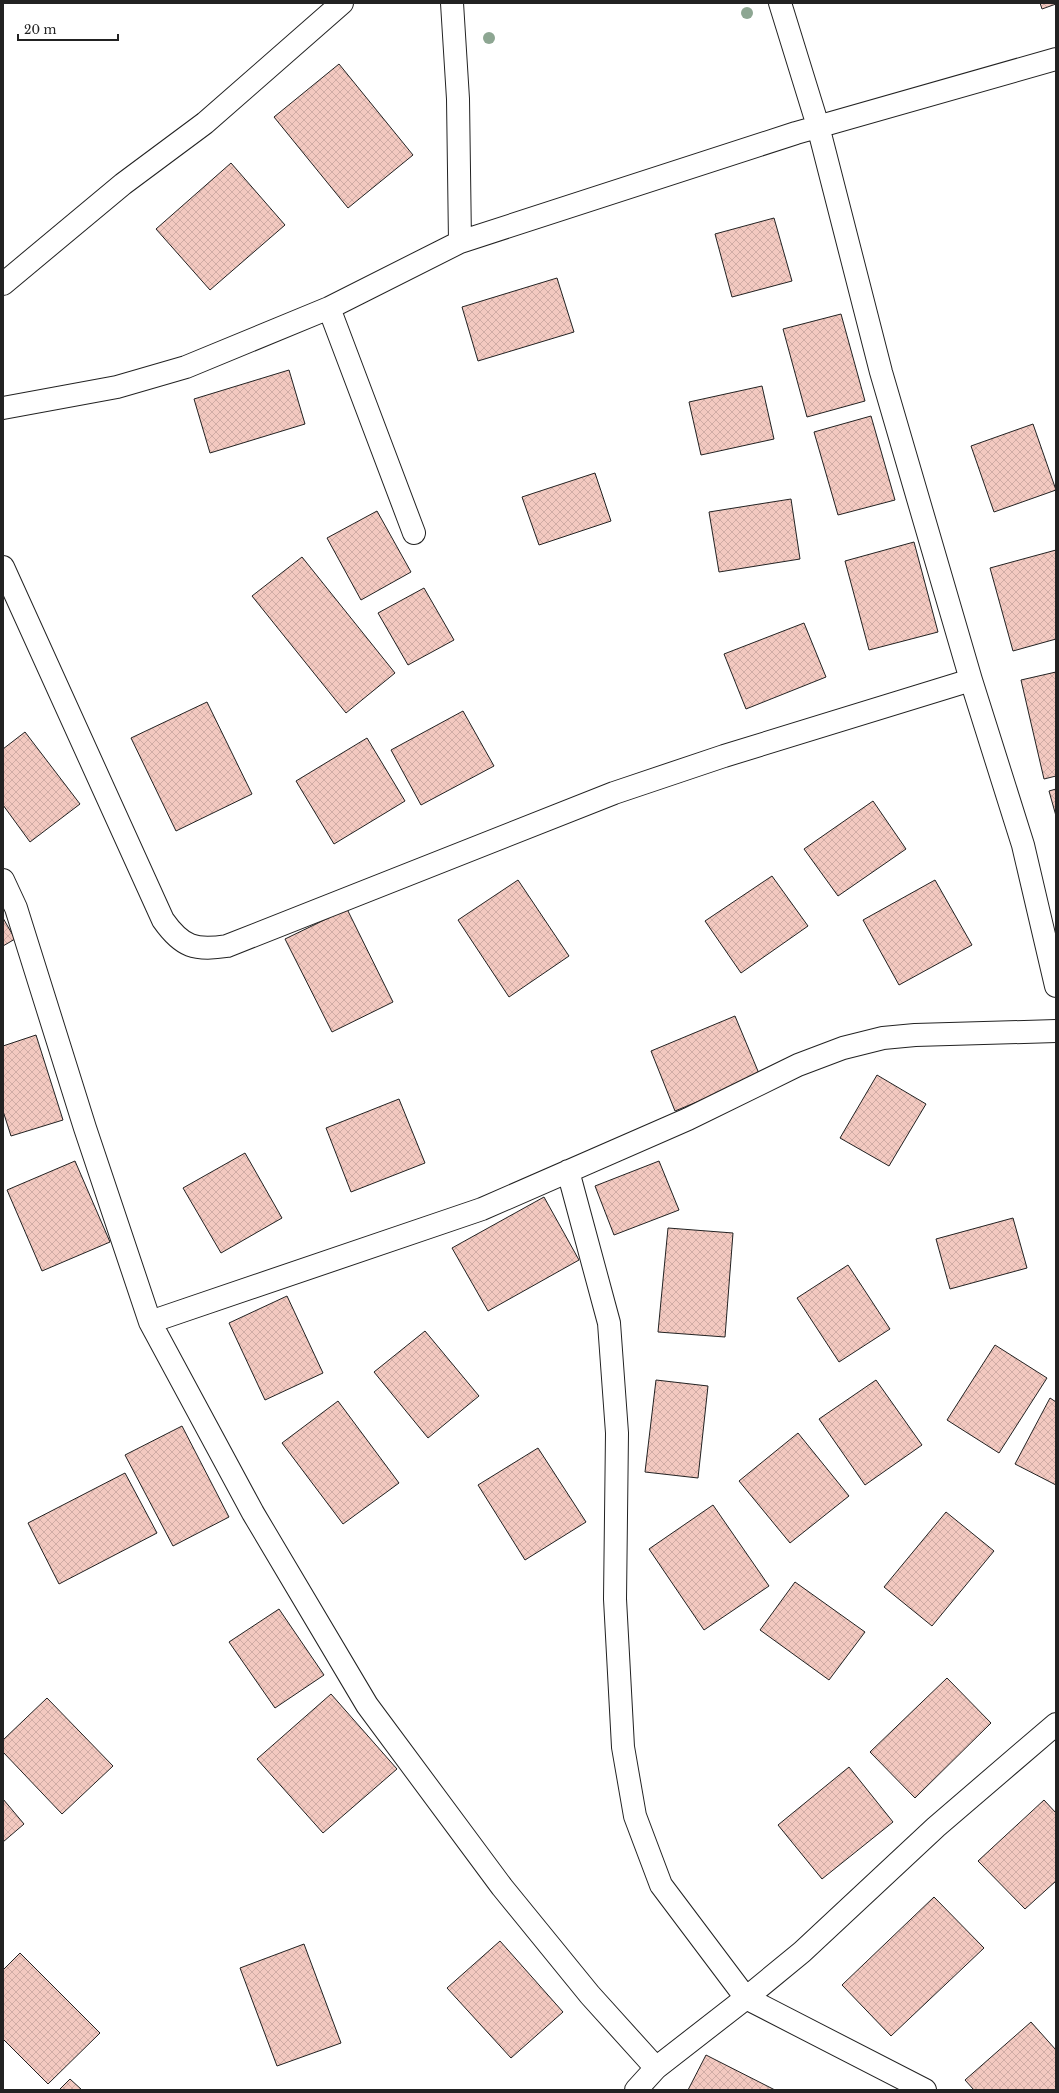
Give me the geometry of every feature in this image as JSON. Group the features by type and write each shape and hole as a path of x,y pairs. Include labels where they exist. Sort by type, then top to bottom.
{"street":[{"path":"3,284 123,184 204,123 264,73 342,3"},
{"path":"452,3 458,98 460,242"},
{"path":"780,3 818,126 881,372 971,680 1023,845 1056,986"},
{"path":"3,408 117,387 186,367 329,308 460,242 818,126 1056,59"},
{"path":"329,308 414,533"},
{"path":"3,566 163,920 174,936 190,946 209,949 227,946 614,793 739,751 971,680"},
{"path":"3,880 18,915 85,1128 150,1322 253,1513 367,1705 502,1887 590,1995 656,2068"},
{"path":"150,1322 482,1209 688,1119 798,1065 843,1048 883,1038 915,1035 1056,1031"},
{"path":"568,1171 609,1323 617,1434 615,1599 623,1748 635,1816 662,1885 746,1998 925,2090"},
{"path":"636,2090 656,2068 802,1952 936,1827 1056,1724"}],"building":[{"path":"1040,3 1056,3 1056,4 1042,9"},
{"path":"339,64 413,155 348,208 274,117"},
{"path":"231,163 285,225 210,290 156,229"},
{"path":"774,218 792,281 732,297 715,234"},
{"path":"557,278 574,332 478,361 462,307"},
{"path":"841,314 865,401 807,417 783,329"},
{"path":"289,370 305,424 210,453 194,399"},
{"path":"762,386 774,439 701,455 689,402"},
{"path":"871,416 895,500 838,515 814,432"},
{"path":"1033,424 1056,490 994,512 971,446"},
{"path":"595,473 611,521 539,545 522,497"},
{"path":"791,499 800,559 719,572 709,512"},
{"path":"377,511 411,572 361,600 327,538"},
{"path":"914,542 938,632 869,650 845,561"},
{"path":"1056,550 1056,639 1013,651 990,568"},
{"path":"302,557 395,673 346,713 252,596"},
{"path":"424,588 454,640 408,665 378,613"},
{"path":"804,623 826,677 746,709 724,654"},
{"path":"1056,672 1056,776 1044,779 1021,680"},
{"path":"207,702 252,794 176,831 131,738"},
{"path":"463,711 494,766 421,805 391,750"},
{"path":"25,732 80,804 30,842 3,805 3,749"},
{"path":"367,738 405,801 334,844 296,781"},
{"path":"1056,789 1056,816 1049,791"},
{"path":"873,801 906,849 838,896 804,849"},
{"path":"772,876 808,926 741,973 705,921"},
{"path":"518,880 569,956 509,997 458,920"},
{"path":"935,880 972,945 899,985 863,920"},
{"path":"347,909 393,1002 332,1032 285,939"},
{"path":"3,918 15,939 3,946"},
{"path":"735,1016 760,1076 675,1111 651,1051"},
{"path":"36,1035 63,1120 11,1136 3,1111 3,1046"},
{"path":"877,1075 926,1104 889,1166 840,1138"},
{"path":"399,1099 425,1163 351,1192 326,1128"},
{"path":"245,1153 282,1218 221,1253 183,1188"},
{"path":"75,1161 110,1242 42,1271 7,1190"},
{"path":"659,1161 679,1210 614,1235 595,1186"},
{"path":"544,1197 579,1260 488,1311 452,1248"},
{"path":"1013,1218 1027,1268 950,1289 936,1239"},
{"path":"668,1228 733,1233 725,1337 658,1332"},
{"path":"848,1265 890,1329 839,1362 797,1298"},
{"path":"287,1296 323,1373 265,1400 229,1323"},
{"path":"425,1331 479,1396 428,1438 374,1372"},
{"path":"995,1345 1047,1378 999,1453 947,1420"},
{"path":"656,1380 708,1386 698,1478 645,1472"},
{"path":"876,1380 922,1445 865,1485 819,1419"},
{"path":"1050,1398 1056,1402 1056,1485 1015,1464"},
{"path":"338,1401 399,1483 343,1524 282,1443"},
{"path":"182,1426 229,1517 173,1546 125,1455"},
{"path":"798,1433 849,1496 790,1543 739,1481"},
{"path":"538,1448 586,1522 525,1560 478,1485"},
{"path":"125,1473 157,1533 59,1584 28,1523"},
{"path":"713,1505 769,1586 704,1630 649,1549"},
{"path":"946,1512 994,1551 932,1626 884,1587"},
{"path":"795,1582 865,1632 829,1680 760,1630"},
{"path":"279,1609 324,1675 275,1708 229,1642"},
{"path":"947,1678 991,1723 915,1798 870,1752"},
{"path":"331,1694 397,1769 323,1833 257,1759"},
{"path":"47,1698 113,1766 62,1814 3,1752 3,1740"},
{"path":"849,1767 893,1822 822,1879 778,1825"},
{"path":"3,1799 24,1824 3,1842"},
{"path":"1044,1800 1056,1813 1056,1881 1025,1909 978,1861"},
{"path":"934,1897 984,1948 891,2036 842,1985"},
{"path":"500,1941 563,2012 511,2058 447,1988"},
{"path":"304,1944 341,2043 277,2066 240,1968"},
{"path":"20,1953 100,2033 48,2084 3,2039 3,1970"},
{"path":"1031,2022 1056,2050 1056,2090 974,2090 965,2080"},
{"path":"706,2055 775,2090 688,2090"},
{"path":"70,2079 82,2090 59,2090"}]}
